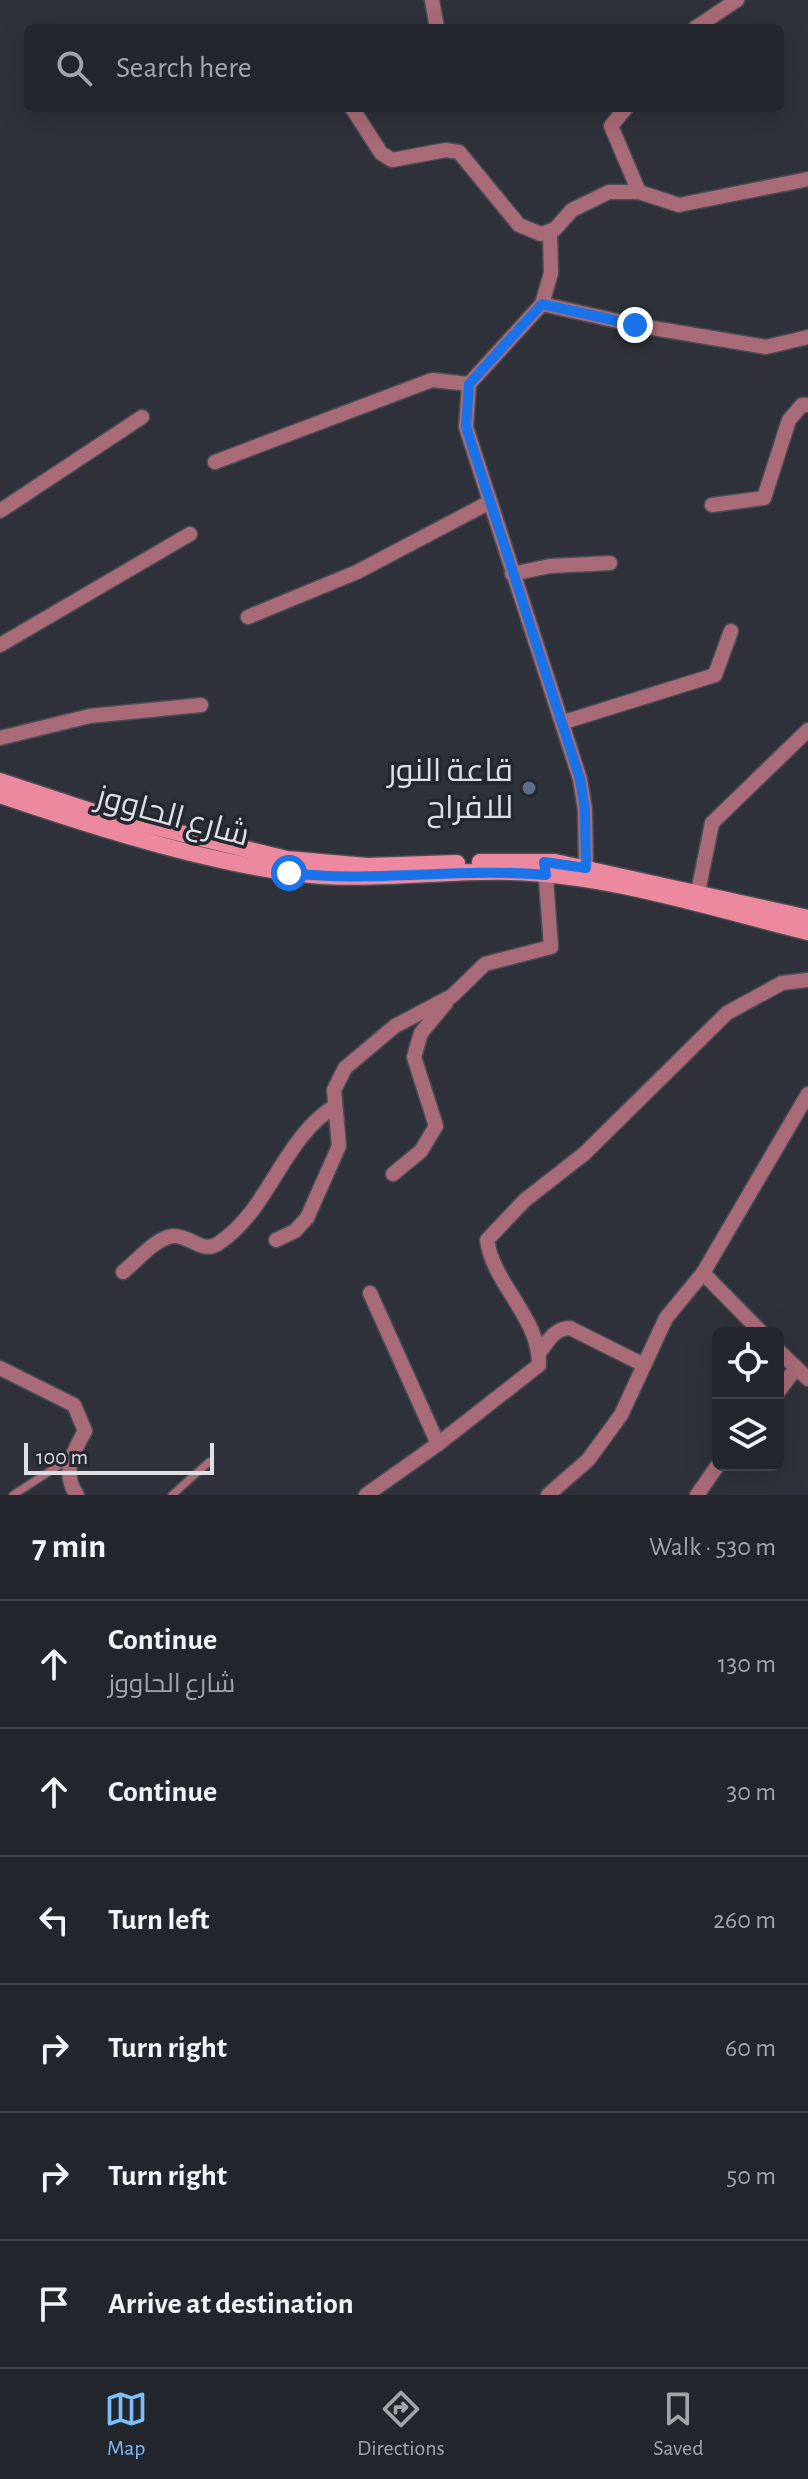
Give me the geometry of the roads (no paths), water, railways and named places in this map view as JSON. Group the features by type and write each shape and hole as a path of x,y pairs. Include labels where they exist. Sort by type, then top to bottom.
{"main road":[{"path":"0,781 97,813 287,859 367,866 586,868 808,918"},
{"name":"شارع الحاووز","path":"0,795 163,843 289,873 364,878 545,869 808,932"}],"street":[{"path":"432,0 436,24"},
{"path":"701,24 737,0"},
{"path":"355,112 388,158 406,160 446,150 459,152 519,225 532,232 550,232 572,210 609,192 639,192 679,205 808,179"},
{"path":"623,112 611,126 639,192"},
{"path":"550,232 551,273 542,304 469,384 466,427 488,503 564,722 585,810 586,868"},
{"path":"542,304 635,325 766,347 808,337"},
{"path":"215,462 432,380 469,384"},
{"path":"712,505 764,498 789,420 802,405 808,405"},
{"path":"0,511 142,417"},
{"path":"248,617 357,572 488,503"},
{"path":"0,645 190,534"},
{"path":"512,574 550,566 610,563"},
{"path":"564,722 715,675 731,631"},
{"path":"0,738 90,716 201,705"},
{"path":"698,892 712,823 808,730"},
{"path":"393,1174 421,1151 436,1126 426,1086 414,1057 421,1033 452,996 485,964 551,947 545,869"},
{"path":"366,1495 438,1444 539,1365 539,1353 523,1315 489,1257 487,1240 525,1200 584,1154 727,1013 782,983 808,980"},
{"path":"276,1240 295,1231 307,1218 339,1146 334,1090 339,1078 358,1055 395,1026 452,996"},
{"path":"548,1495 588,1460 621,1415 666,1318 703,1273 808,1094"},
{"path":"123,1272 154,1245 171,1236 185,1237 200,1247 215,1246 246,1220 304,1134 320,1116 335,1106"},
{"path":"703,1273 756,1327"},
{"path":"370,1293 438,1444"},
{"path":"539,1353 554,1333 561,1328 570,1328 644,1365"},
{"path":"784,1356 808,1379"},
{"path":"0,1368 74,1405 85,1431 70,1457 69,1484 77,1495"},
{"path":"784,1384 796,1368"},
{"path":"697,1495 714,1471"}],"lane":[{"path":"13,1495 70,1457"},
{"path":"172,1495 209,1462"}],"place":[{"name":"قاعة النور للافراح","path":"529,788"}]}
